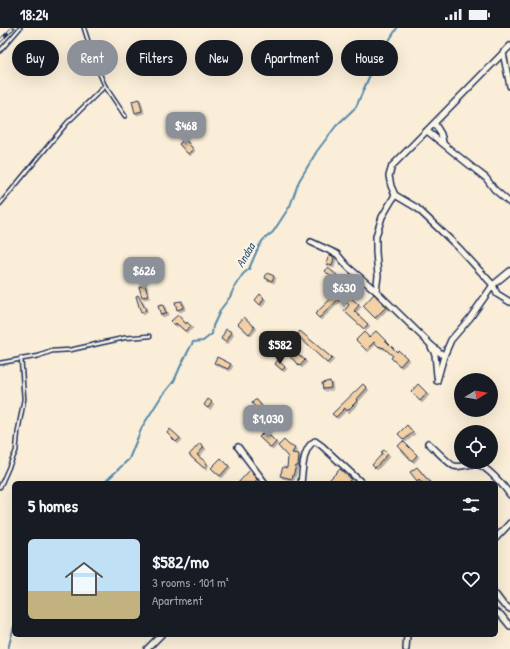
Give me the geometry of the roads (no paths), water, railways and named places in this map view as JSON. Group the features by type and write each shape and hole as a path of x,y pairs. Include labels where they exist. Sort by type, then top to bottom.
{"street":[{"path":"510,46 435,124 392,166 389,176 395,195 417,208 437,226 493,285 497,294 510,302"},
{"path":"503,53 510,86"},
{"path":"435,124 441,134 443,142"},
{"path":"427,131 443,142 486,178 494,189 510,203"},
{"path":"376,291 378,276 376,236 382,217 395,195"},
{"path":"311,242 337,254 348,267 376,291 444,356"},
{"path":"431,345 435,354 438,381 444,356 451,340 470,318 493,285 510,271"},
{"path":"301,481 308,448 315,441 360,481"},
{"path":"428,443 452,465 465,466 476,464 481,466 497,481"},
{"path":"238,447 264,481"},
{"path":"498,482 510,495"},
{"path":"498,536 510,523"},
{"path":"498,598 510,609"},
{"path":"498,613 510,626"},
{"path":"147,649 158,637"},
{"path":"406,649 408,637"}],"lane":[{"path":"0,51 20,28"},
{"path":"84,28 95,63 105,86 125,116"},
{"path":"0,204 67,123 105,86"},
{"path":"0,363 21,358 39,356 52,351 70,350 124,338 150,336"},
{"path":"0,487 16,451 24,399 21,358"}],"waterway":[{"name":"Andaa","path":"106,481 129,459 142,427 161,397 174,381 193,342 203,341 212,334 213,326 221,309 230,297 243,274 249,269 263,240 273,232 290,206 299,181 317,151 336,126 356,107 376,61 397,28"},
{"name":"Andaa","path":"8,649 12,634"}],"railway":[{"path":"0,41 13,28"}]}
